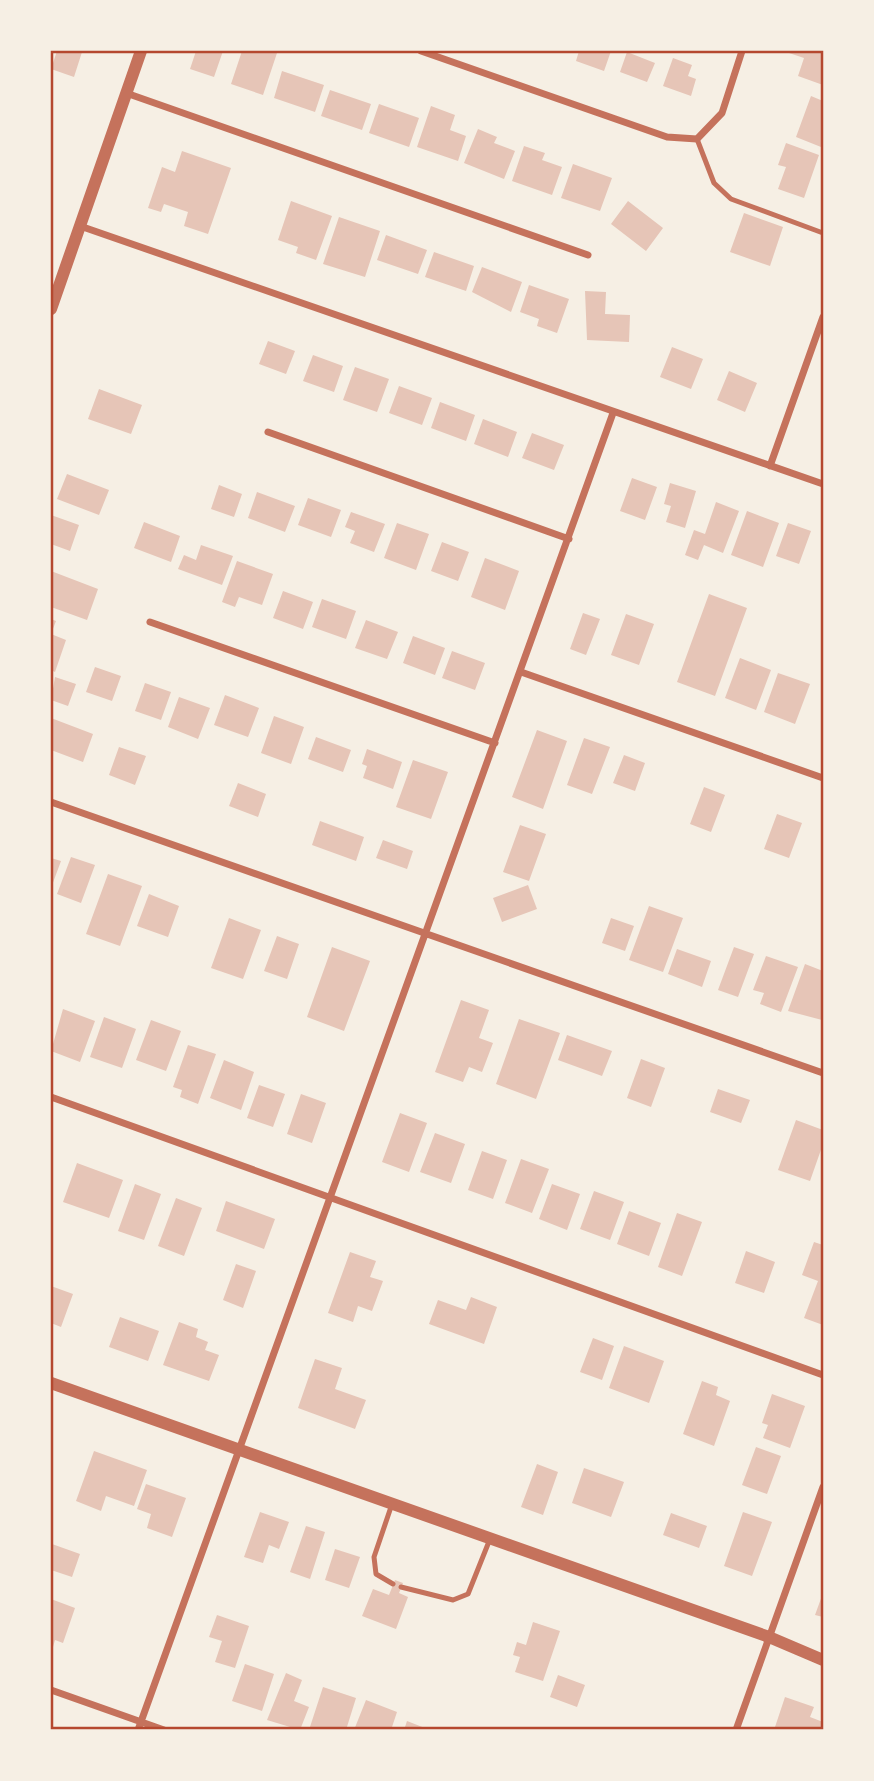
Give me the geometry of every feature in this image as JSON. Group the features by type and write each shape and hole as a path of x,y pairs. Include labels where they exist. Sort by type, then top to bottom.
{"street":[{"path":"51,309 141,51"},
{"path":"421,51 667,137 697,139 722,113 742,51"},
{"path":"126,93 588,254"},
{"path":"80,226 823,484"},
{"path":"770,466 823,317"},
{"path":"139,1726 613,413"},
{"path":"268,432 569,539"},
{"path":"150,622 495,743"},
{"path":"521,672 823,778"},
{"path":"51,802 823,1073"},
{"path":"51,1097 823,1375"},
{"path":"51,1383 769,1637 823,1660"},
{"path":"736,1730 823,1487"},
{"path":"51,1690 139,1726 164,1730"}],"lane":[{"path":"697,139 720,192 731,199 823,233"},
{"path":"392,1504 373,1563 376,1574 393,1584"},
{"path":"401,1587 453,1600 461,1599 468,1594 490,1539"}],"building":[{"path":"57,51 82,52 74,77 51,69"},
{"path":"196,51 223,51 214,77 190,69"},
{"path":"242,51 277,53 263,95 231,84"},
{"path":"579,51 611,51 604,71 576,61"},
{"path":"783,51 823,51 823,85 798,76 804,58"},
{"path":"627,52 655,63 647,82 620,72"},
{"path":"673,58 692,65 688,76 696,79 691,96 663,86"},
{"path":"282,71 324,85 315,112 274,98"},
{"path":"330,90 371,104 362,130 321,116"},
{"path":"811,96 823,101 821,147 796,137"},
{"path":"379,104 419,118 409,147 369,133"},
{"path":"431,106 455,115 450,130 466,136 458,161 417,147"},
{"path":"478,129 497,137 494,143 515,151 504,179 464,163"},
{"path":"786,143 819,155 804,198 778,189 786,167 778,165"},
{"path":"524,146 545,153 542,160 562,167 552,195 512,181"},
{"path":"182,151 231,168 208,234 184,226 188,212 164,204 161,212 148,208 162,167 175,172"},
{"path":"573,164 612,178 600,211 561,198"},
{"path":"291,201 332,216 316,260 296,253 298,247 278,240"},
{"path":"628,201 663,228 646,251 611,224"},
{"path":"744,213 783,227 770,266 730,252"},
{"path":"339,217 380,231 365,277 323,264"},
{"path":"386,235 427,250 418,274 377,260"},
{"path":"434,252 474,266 466,291 425,277"},
{"path":"482,267 522,282 511,312 472,292"},
{"path":"529,285 569,299 557,333 537,326 539,319 520,312"},
{"path":"585,291 606,292 605,314 630,315 629,342 587,340"},
{"path":"268,341 295,351 286,374 259,364"},
{"path":"672,347 703,359 691,389 660,377"},
{"path":"313,355 343,366 334,392 303,381"},
{"path":"355,367 389,379 377,412 343,400"},
{"path":"729,371 757,383 745,412 717,400"},
{"path":"399,386 432,398 422,425 389,413"},
{"path":"99,389 142,405 131,434 88,419"},
{"path":"440,402 475,415 466,441 431,428"},
{"path":"483,419 517,432 508,457 474,444"},
{"path":"532,433 564,445 554,470 522,458"},
{"path":"67,474 109,490 99,515 57,499"},
{"path":"632,478 657,487 645,520 620,511"},
{"path":"670,483 696,491 685,528 666,522 671,506 664,504"},
{"path":"219,485 242,494 234,517 211,509"},
{"path":"257,492 295,506 285,532 248,518"},
{"path":"308,498 341,510 331,537 298,525"},
{"path":"716,502 739,511 723,553 704,545 698,560 685,555 694,530 705,534"},
{"path":"747,511 779,523 763,567 731,555"},
{"path":"351,512 385,524 374,552 350,543 355,531 345,527"},
{"path":"51,515 79,525 70,551 51,544"},
{"path":"144,522 180,536 171,562 134,548"},
{"path":"397,523 429,534 416,570 384,558"},
{"path":"788,523 811,531 799,564 776,556"},
{"path":"442,542 469,552 458,581 431,571"},
{"path":"201,545 233,556 222,585 178,569 184,555 196,560"},
{"path":"485,558 519,571 505,610 471,597"},
{"path":"237,561 273,574 262,605 239,597 235,607 222,602"},
{"path":"51,571 98,589 87,620 51,607"},
{"path":"283,591 313,602 303,629 273,618"},
{"path":"709,594 747,608 715,696 677,682"},
{"path":"322,599 356,611 346,639 312,627"},
{"path":"583,613 600,619 586,655 570,649"},
{"path":"626,614 654,624 639,665 611,655"},
{"path":"51,619 56,621 51,634"},
{"path":"366,620 398,632 387,659 355,648"},
{"path":"51,634 66,640 55,672 51,670"},
{"path":"413,636 445,648 435,675 403,663"},
{"path":"452,651 485,663 475,690 442,678"},
{"path":"740,658 771,670 756,710 725,698"},
{"path":"95,667 121,676 112,701 86,692"},
{"path":"778,673 810,684 795,724 764,712"},
{"path":"55,677 76,684 68,706 51,700"},
{"path":"145,683 171,692 161,720 135,711"},
{"path":"225,695 259,708 248,737 214,725"},
{"path":"179,697 210,708 198,739 168,727"},
{"path":"274,716 304,727 291,764 261,753"},
{"path":"51,718 93,734 83,762 51,750"},
{"path":"537,730 567,741 543,809 512,797"},
{"path":"316,737 351,750 343,772 308,759"},
{"path":"584,738 610,747 592,794 567,785"},
{"path":"119,747 146,756 135,785 109,775"},
{"path":"367,749 402,762 393,789 363,778 367,766 362,764"},
{"path":"624,755 645,763 635,791 613,783"},
{"path":"413,760 448,772 431,819 396,807"},
{"path":"238,783 266,794 258,817 229,806"},
{"path":"704,787 725,795 711,832 690,824"},
{"path":"777,814 802,823 789,858 764,849"},
{"path":"320,821 364,837 356,861 312,845"},
{"path":"520,825 546,834 529,881 503,872"},
{"path":"383,840 413,851 407,869 376,858"},
{"path":"71,857 95,865 81,903 57,894"},
{"path":"51,858 61,861 51,888"},
{"path":"108,874 142,886 120,946 86,934"},
{"path":"528,885 537,909 502,922 493,898"},
{"path":"149,894 179,906 168,937 137,926"},
{"path":"649,906 683,918 663,972 629,960"},
{"path":"229,918 261,930 243,979 211,968"},
{"path":"611,918 634,926 625,951 602,943"},
{"path":"277,936 299,944 287,979 264,971"},
{"path":"332,947 370,961 344,1031 307,1017"},
{"path":"734,947 754,954 738,997 718,990"},
{"path":"677,949 711,961 702,987 668,974"},
{"path":"766,956 798,967 781,1012 760,1004 764,993 753,990"},
{"path":"805,964 823,971 822,1020 788,1011"},
{"path":"461,1000 489,1010 479,1038 493,1043 482,1072 469,1067 463,1082 435,1072"},
{"path":"63,1009 95,1021 80,1062 51,1051"},
{"path":"104,1017 136,1029 122,1068 90,1057"},
{"path":"519,1019 560,1033 536,1099 496,1084"},
{"path":"151,1020 181,1031 166,1071 136,1060"},
{"path":"567,1035 612,1051 602,1076 558,1060"},
{"path":"188,1045 216,1054 198,1104 180,1097 182,1090 173,1087"},
{"path":"641,1059 665,1068 651,1107 627,1098"},
{"path":"224,1060 254,1072 241,1110 210,1098"},
{"path":"259,1085 285,1094 273,1127 247,1118"},
{"path":"718,1089 750,1100 741,1123 710,1112"},
{"path":"301,1094 326,1103 312,1143 287,1134"},
{"path":"400,1113 427,1123 409,1172 382,1162"},
{"path":"796,1120 823,1130 823,1144 810,1181 778,1170"},
{"path":"435,1133 465,1144 451,1183 420,1172"},
{"path":"482,1151 507,1160 493,1199 468,1190"},
{"path":"521,1159 549,1169 532,1213 505,1203"},
{"path":"77,1163 123,1180 109,1218 63,1202"},
{"path":"135,1184 161,1194 144,1240 118,1231"},
{"path":"552,1184 580,1194 567,1230 539,1219"},
{"path":"594,1191 624,1202 610,1240 580,1229"},
{"path":"176,1198 202,1208 184,1256 158,1246"},
{"path":"226,1201 275,1219 264,1249 216,1231"},
{"path":"629,1211 661,1223 649,1256 617,1244"},
{"path":"677,1213 702,1222 682,1276 658,1267"},
{"path":"814,1242 823,1245 823,1325 804,1318 818,1281 802,1275"},
{"path":"746,1251 775,1262 764,1293 735,1283"},
{"path":"350,1252 376,1261 370,1277 383,1281 372,1311 358,1306 353,1322 328,1313"},
{"path":"236,1264 256,1271 243,1308 223,1300"},
{"path":"51,1286 73,1294 61,1327 51,1323"},
{"path":"471,1297 497,1307 484,1344 429,1324 438,1300 466,1310"},
{"path":"120,1317 159,1331 148,1361 109,1347"},
{"path":"179,1322 198,1329 196,1337 208,1342 205,1350 219,1355 209,1381 163,1365"},
{"path":"593,1338 614,1346 602,1380 580,1372"},
{"path":"624,1346 664,1361 649,1403 609,1388"},
{"path":"315,1359 342,1368 335,1389 366,1400 355,1429 298,1408"},
{"path":"702,1381 718,1387 716,1395 730,1401 714,1446 683,1434"},
{"path":"772,1394 805,1406 790,1448 763,1438 768,1425 762,1423"},
{"path":"756,1447 781,1456 767,1494 742,1485"},
{"path":"94,1451 147,1470 134,1506 106,1496 101,1511 76,1501"},
{"path":"537,1464 558,1472 543,1515 521,1507"},
{"path":"584,1468 624,1482 611,1517 572,1503"},
{"path":"146,1484 186,1498 172,1537 147,1528 151,1514 137,1509"},
{"path":"260,1512 289,1522 279,1549 269,1545 263,1563 244,1557"},
{"path":"743,1512 772,1522 752,1576 724,1566"},
{"path":"671,1513 707,1526 699,1548 663,1535"},
{"path":"306,1526 325,1532 310,1579 290,1572"},
{"path":"52,1544 80,1554 72,1577 51,1570"},
{"path":"335,1549 360,1557 349,1588 325,1580"},
{"path":"395,1580 403,1583 399,1593 408,1597 396,1629 362,1616 373,1589 389,1595"},
{"path":"823,1593 823,1617 815,1615"},
{"path":"51,1599 75,1608 63,1643 55,1640 53,1647"},
{"path":"217,1615 249,1626 235,1668 215,1662 222,1641 209,1637"},
{"path":"533,1622 560,1631 543,1681 515,1672 520,1657 513,1655 517,1642 526,1645"},
{"path":"245,1664 274,1674 262,1711 232,1701"},
{"path":"286,1673 302,1680 294,1701 309,1707 300,1730 267,1720"},
{"path":"558,1675 585,1685 577,1707 550,1697"},
{"path":"323,1687 356,1698 346,1730 309,1730"},
{"path":"785,1697 814,1707 810,1717 823,1722 820,1730 774,1730"},
{"path":"366,1700 397,1712 391,1730 354,1730"},
{"path":"407,1721 430,1730 404,1730"}]}
